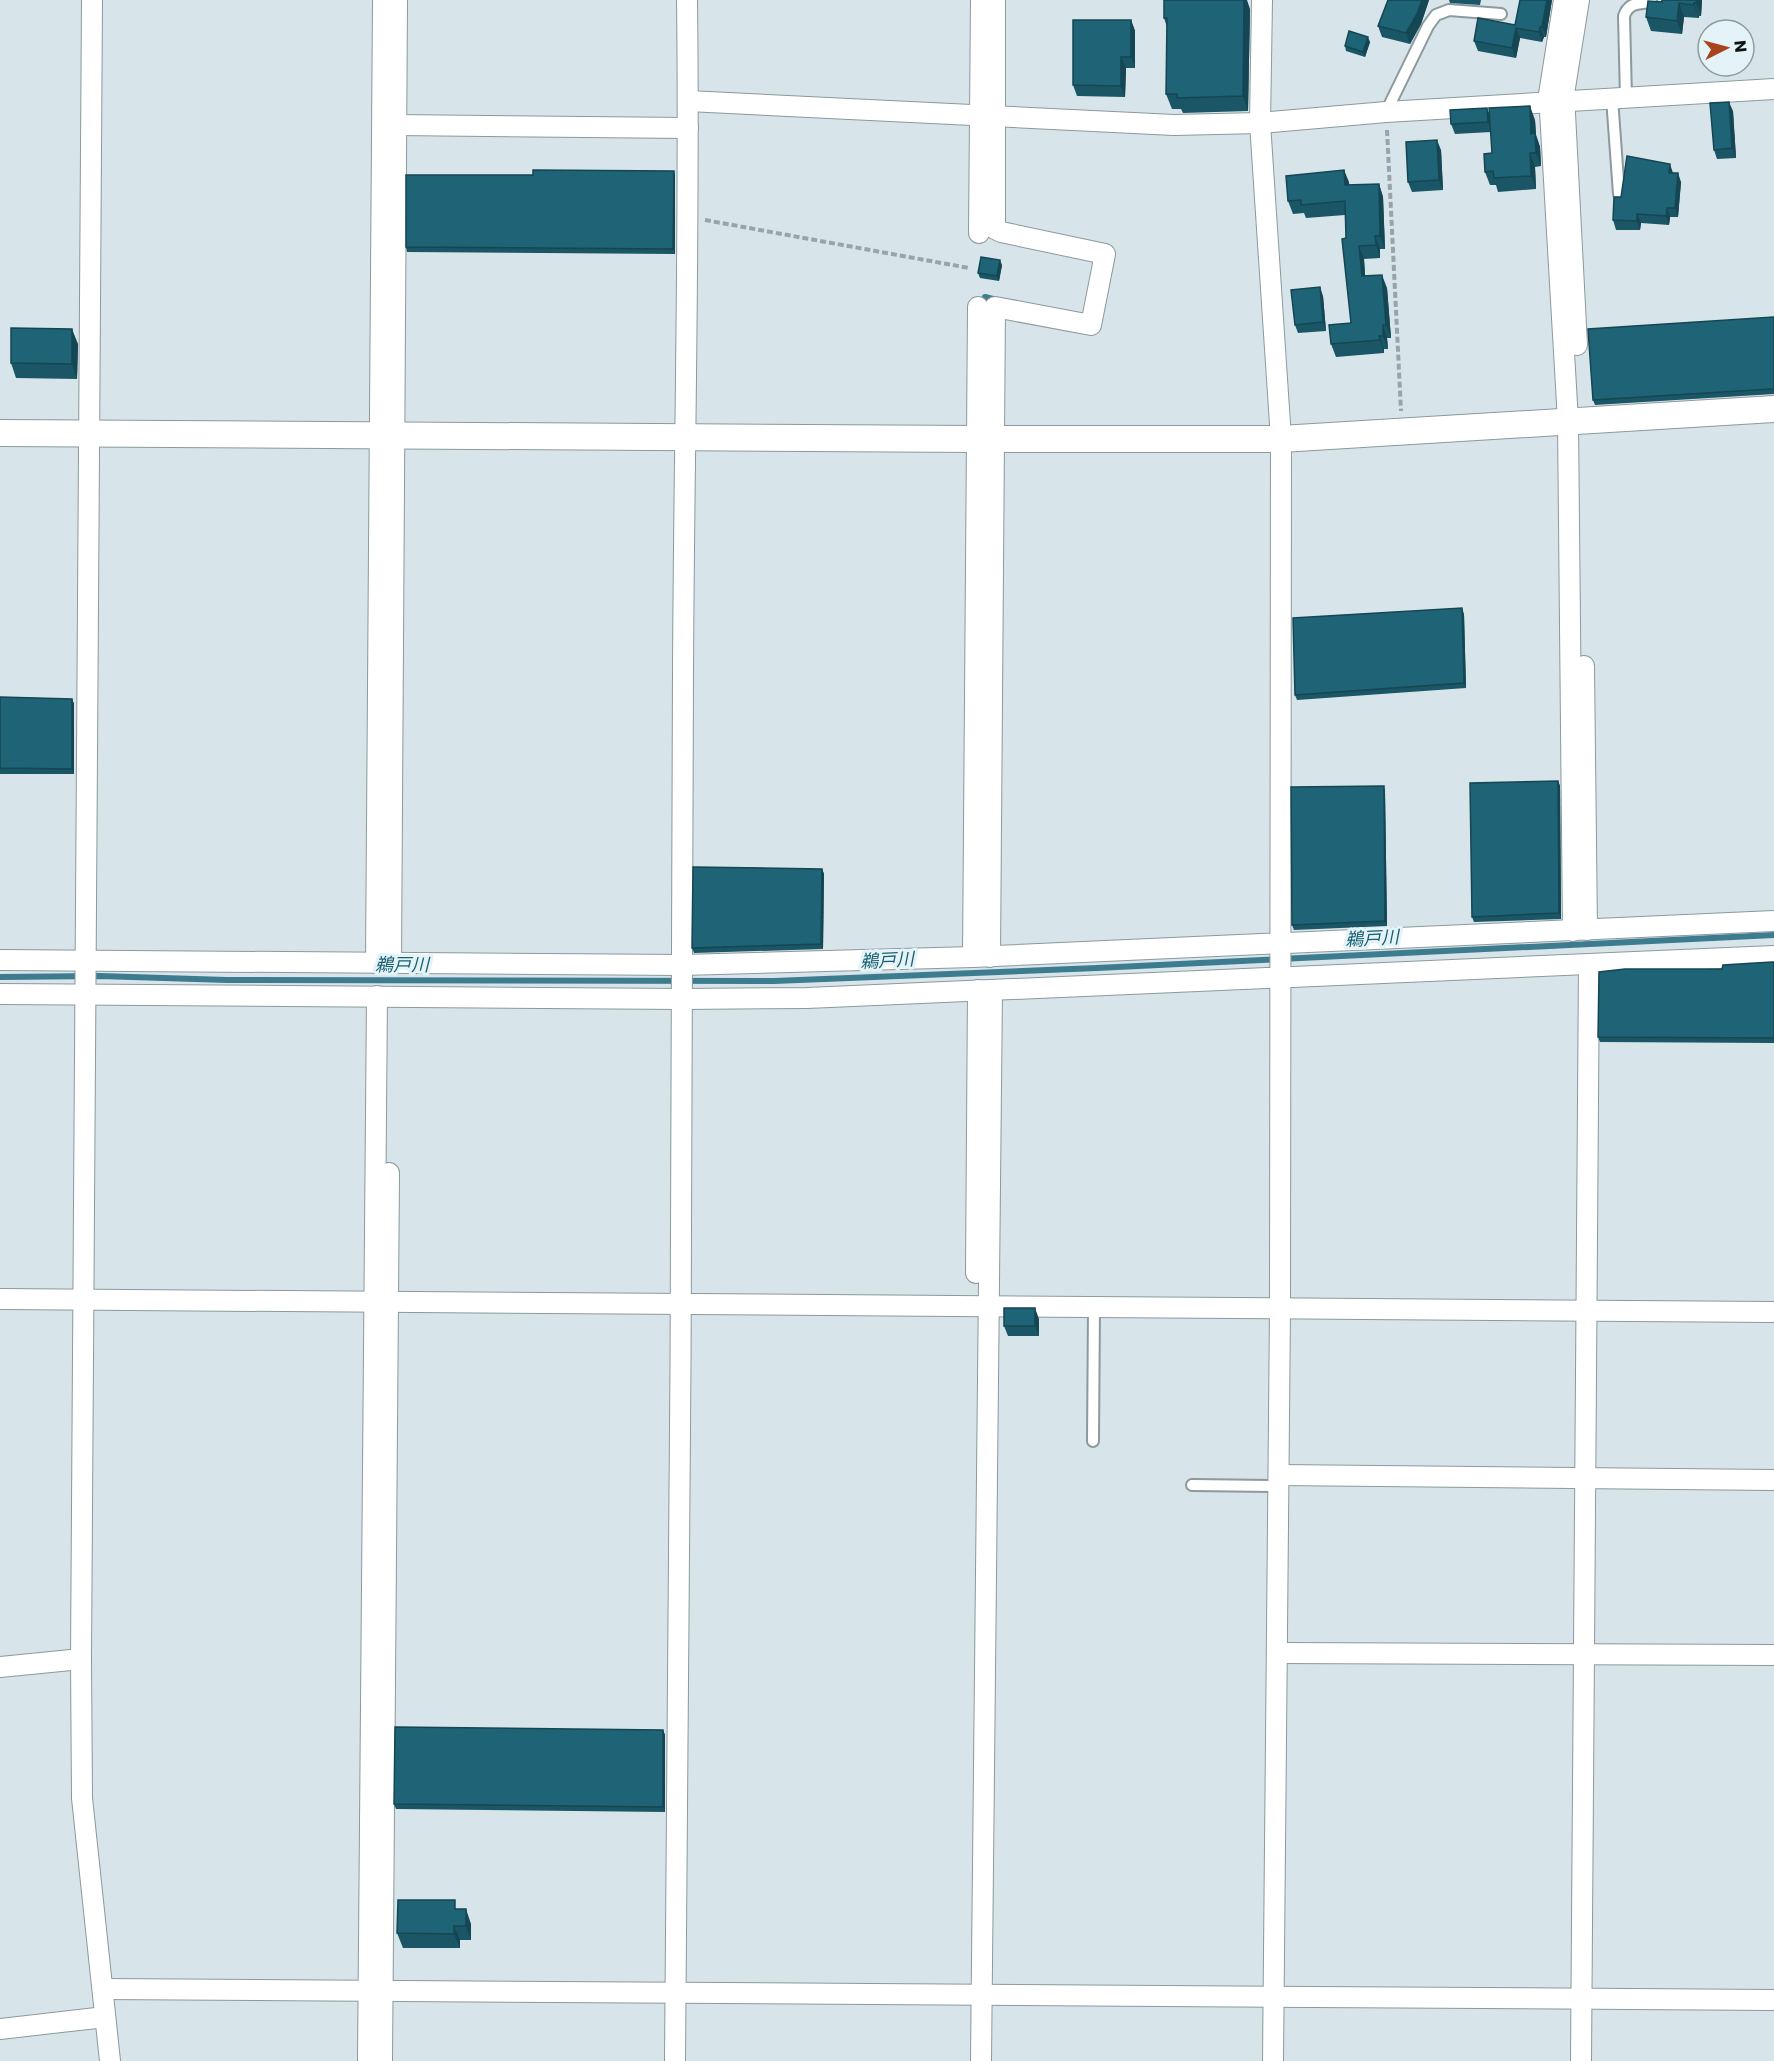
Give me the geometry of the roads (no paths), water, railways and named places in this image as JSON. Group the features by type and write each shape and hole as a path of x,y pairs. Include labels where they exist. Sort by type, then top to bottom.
{"street":[{"path":"92,0 82,1798 110,2061"},
{"path":"383,0 387,435 384,963"},
{"path":"387,435 396,125 397,0"},
{"path":"675,2061 687,0"},
{"path":"981,0 995,229 1105,254 1091,325 995,307 985,439"},
{"path":"979,233 995,0"},
{"path":"1262,0 1260,123 1281,439 1282,974 1273,2061"},
{"path":"1557,102 1549,94 1564,0"},
{"path":"1579,0 1557,102 1575,421 1580,930"},
{"path":"688,101 1173,125 1260,123 1386,112 1774,89"},
{"path":"396,125 688,128"},
{"path":"978,307 985,439 982,957"},
{"path":"0,432 1281,439 1774,409"},
{"path":"0,960 86,964 384,963 682,968 1282,947 1774,921"},
{"path":"0,994 85,991 384,996 683,995 807,998 1282,974 1774,956"},
{"path":"1568,2061 1575,2000 1583,964"},
{"path":"981,2061 976,1995 985,990"},
{"path":"368,2061 375,1991 384,996"},
{"path":"0,1299 1774,1312"},
{"path":"1279,1480 1579,1477 1774,1480"},
{"path":"1277,1653 1774,1654"},
{"path":"0,1667 81,1659"},
{"path":"103,1989 1774,2000"},
{"path":"375,1991 382,2061"},
{"path":"969,2061 976,1995"},
{"path":"1575,2000 1581,2061"},
{"path":"0,2029 105,2017"}],"lane":[{"path":"1619,194 1619,98 1624,16 1631,4 1651,2"},
{"path":"1386,112 1428,26 1436,15 1449,10 1501,14"},
{"path":"1093,1441 1094,1307"},
{"path":"1192,1485 1279,1480"}],"waterway":[{"path":"985,308 985,297 997,300"},
{"name":"鵜戸川","path":"0,977 100,976 227,980 774,981 1097,968 1774,935"}]}
